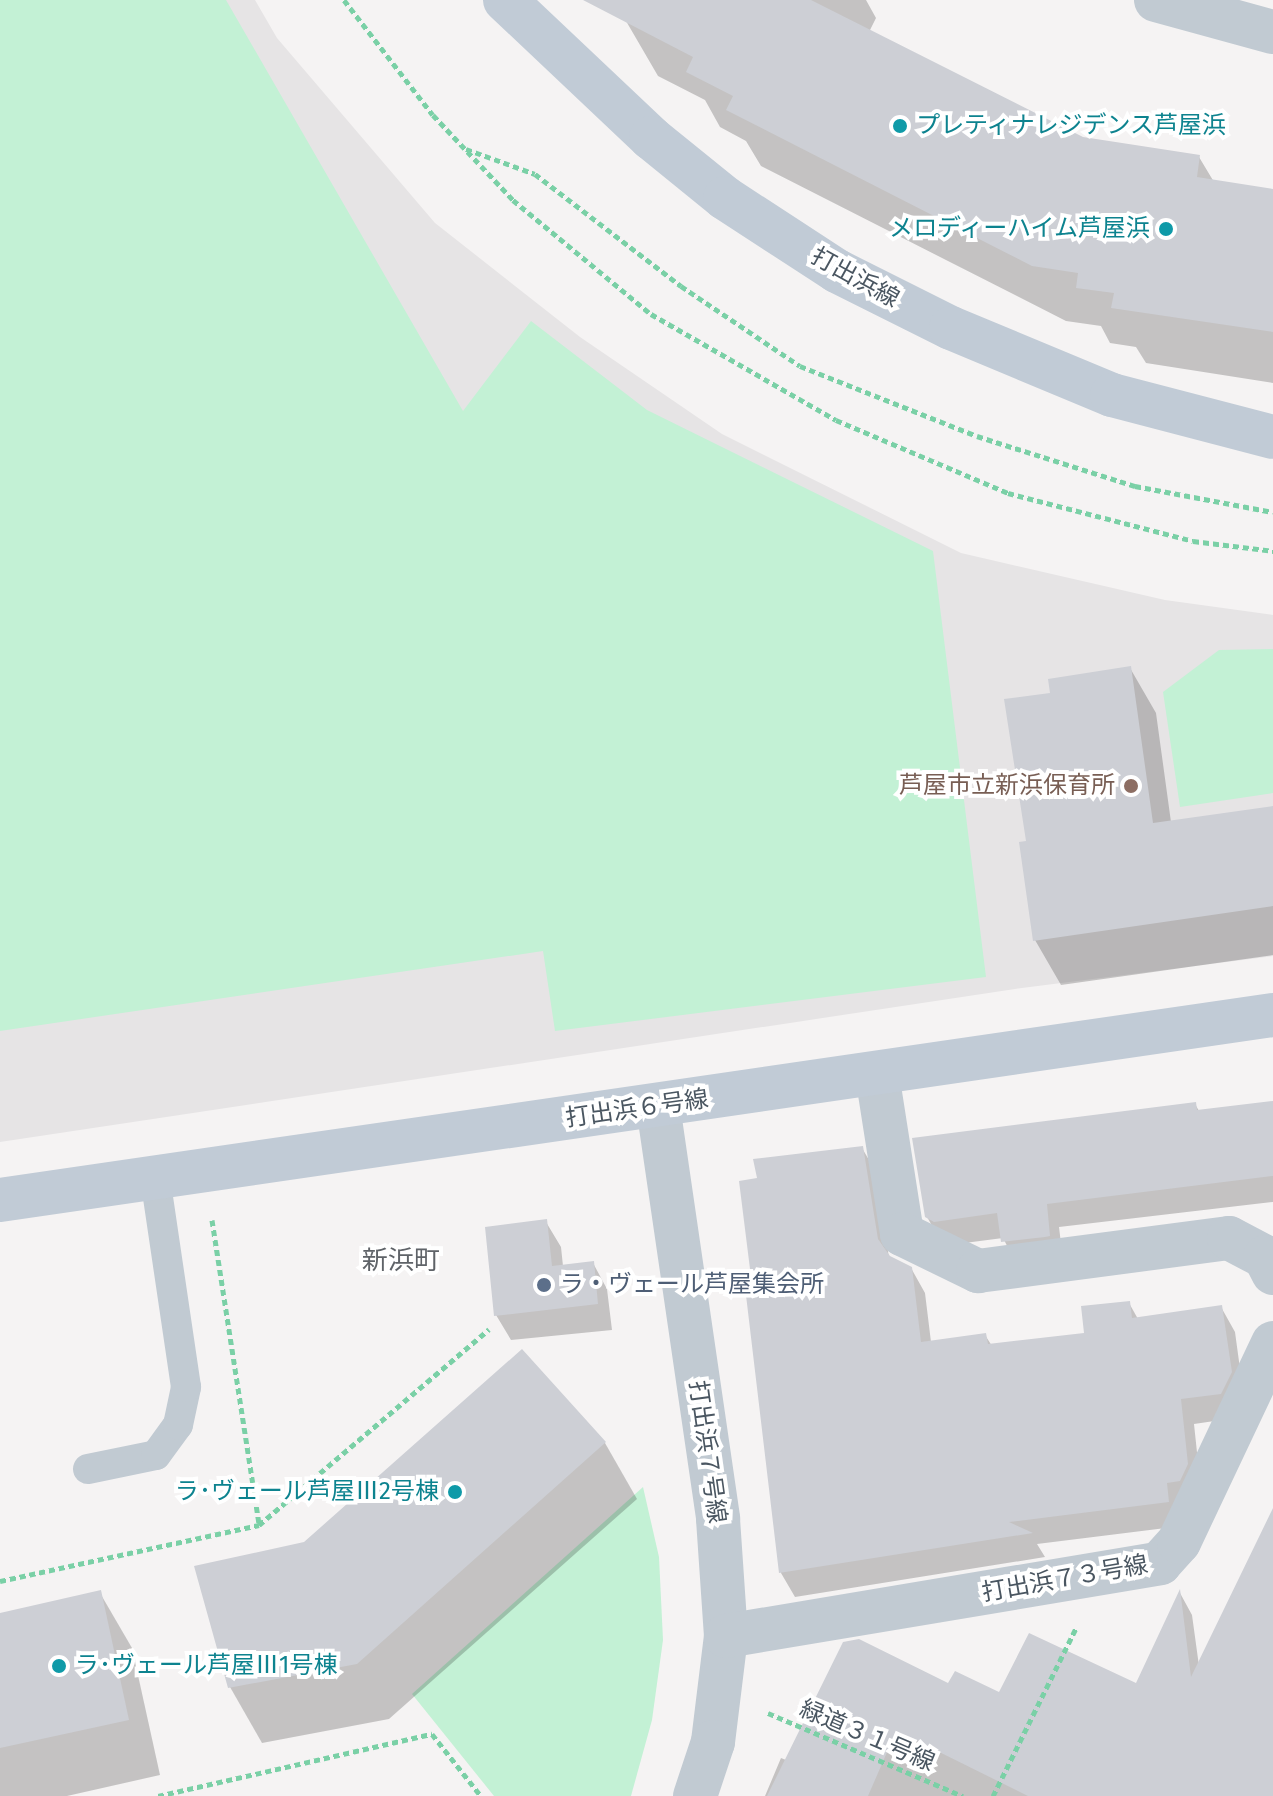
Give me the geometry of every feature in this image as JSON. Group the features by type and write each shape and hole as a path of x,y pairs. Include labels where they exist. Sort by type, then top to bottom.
{"street":[{"name":"打出浜線","path":"505,0 675,158 725,198 837,271 951,328 1112,395 1273,437"},
{"path":"1156,0 1273,32"},
{"name":"打出浜６号線","path":"0,1200 1273,1015"},
{"path":"877,1074 902,1234 978,1271 1229,1238 1265,1257 1273,1273"},
{"name":"打出浜７号線","path":"658,1106 718,1519 726,1636 713,1742 695,1796"},
{"name":"打出浜７３号線","path":"726,1636 1160,1563 1179,1542 1273,1343"}],"lane":[{"path":"88,1469 156,1455 178,1425 186,1387 155,1178"}],"path":[{"path":"344,0 465,149 513,200 651,314 836,420 1008,493 1193,541 1273,551"},
{"path":"465,149 535,174 681,286 800,366 977,436 1135,486 1273,512"},
{"path":"204,1171 259,1525"},
{"path":"0,1581 259,1525 489,1329"},
{"path":"993,1796 1104,1572"},
{"name":"緑道３１号線","path":"756,1708 963,1796"},
{"path":"158,1796 432,1734 481,1796"}],"shaded area":[{"path":"0,0 255,0 277,38 435,223 580,337 722,434 961,553 1165,600 1273,615 1273,956 1015,989 0,1142"}],"green space":[{"path":"0,0 226,0 463,411 531,321 647,410 933,551 986,977 555,1031 543,951 0,1031"},
{"path":"1273,649 1273,793 1180,807 1163,692 1219,650"},
{"path":"643,1487 659,1557 663,1640 652,1720 631,1796 494,1796 412,1694"}],"building":[{"path":"583,0 811,0 1083,137 1200,155 1197,177 1273,189 1273,332 1111,308 1114,293 1076,288 1078,273 1032,266 726,110 733,96 686,72 693,57"},
{"path":"1131,666 1153,823 1273,806 1273,906 1033,941 1019,842 1026,841 1004,699 1050,693 1048,679"},
{"path":"1273,1101 1273,1176 1047,1204 1050,1236 1045,1237 1001,1242 997,1213 934,1222 925,1217 912,1138 1196,1102 1197,1110"},
{"path":"863,1146 878,1239 890,1256 912,1267 921,1342 986,1333 988,1344 1084,1333 1081,1306 1130,1301 1132,1318 1222,1305 1232,1372 1221,1394 1181,1399 1188,1464 1180,1481 1167,1483 1169,1502 1009,1522 1033,1533 779,1573 743,1270 750,1269 739,1181 757,1178 753,1159"},
{"name":"ラ・ヴェール芦屋集会所","path":"547,1219 552,1266 594,1261 598,1304 494,1316 485,1227"},
{"name":"ラ･ヴェール芦屋Ⅲ2号棟","path":"522,1349 606,1442 357,1664 228,1688 194,1566 304,1542"},
{"path":"1273,1508 1273,1796 1028,1796 913,1739 904,1757 888,1750 868,1796 767,1796 843,1642 859,1639 948,1683 955,1671 999,1692 1029,1633 1136,1683 1180,1589 1191,1677"},
{"name":"ラ･ヴェール芦屋Ⅲ1号棟","path":"101,1590 129,1720 0,1748 0,1613"}],"place":[{"name":"プレティナレジデンス芦屋浜","path":"900,126"},
{"name":"メロディーハイム芦屋浜","path":"1166,229"},
{"name":"芦屋市立新浜保育所","path":"1131,786"},
{"name":"ラ・ヴェール芦屋集会所","path":"544,1285"},
{"name":"ラ･ヴェール芦屋Ⅲ2号棟","path":"455,1492"},
{"name":"ラ･ヴェール芦屋Ⅲ1号棟","path":"59,1666"}],"district":[{"name":"新浜町","path":"401,1261"}]}
